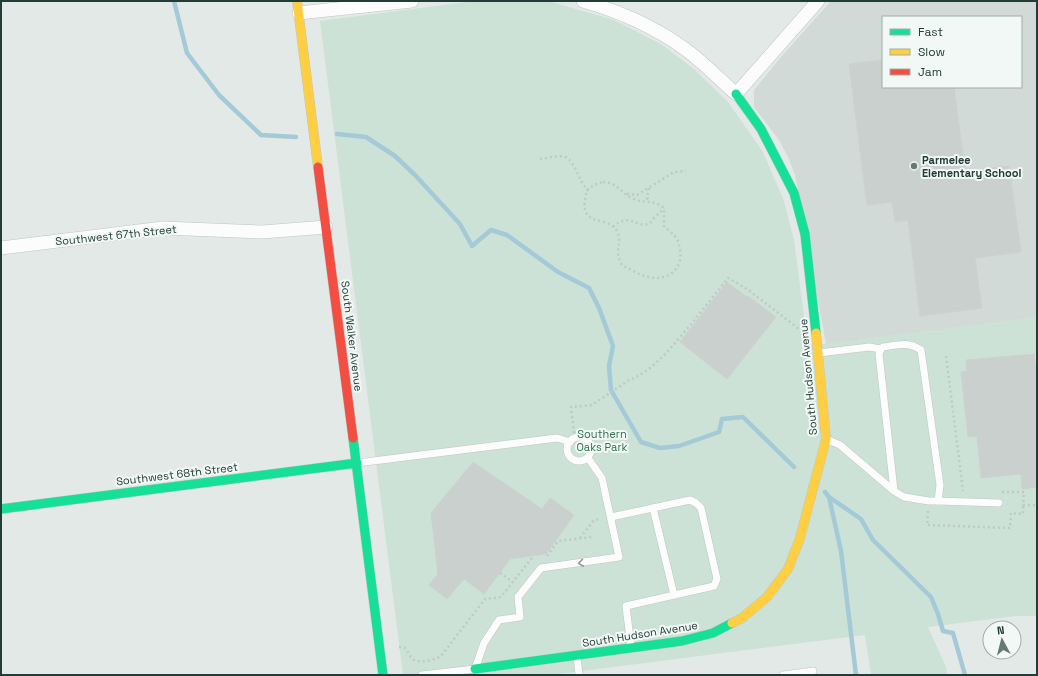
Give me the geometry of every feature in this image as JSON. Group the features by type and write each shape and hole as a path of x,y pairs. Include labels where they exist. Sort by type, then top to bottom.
{"street":[{"path":"298,7 412,1"},
{"path":"583,1 602,6 655,30 686,50 736,94 818,1"},
{"name":"South Walker Avenue","path":"298,7 383,675"},
{"name":"South Hudson Avenue","path":"476,669 682,641 713,633 742,618 767,597 788,569 800,538 826,439 819,353 805,234 794,193 761,129 736,94"},
{"name":"Southwest 67th Street","path":"1,248 164,228 262,232 326,227"},
{"name":"Southwest 68th Street","path":"1,509 357,464"}],"lane":[{"path":"819,353 869,347 881,349 883,347 908,344 921,350 940,485 938,501"},
{"path":"881,349 879,354 894,491"},
{"path":"357,464 557,438 572,440 583,437 587,439 592,450 588,458 579,461 571,458 567,450 572,440"},
{"path":"826,439 840,444 894,491 904,497 929,501 999,503"},
{"path":"422,675 476,669 484,643 499,620 520,617 518,597 541,568 619,557 602,478 588,458"},
{"path":"611,517 690,500 696,503 701,508 718,579 714,586 626,606 632,648"},
{"path":"653,508 674,595"},
{"path":"577,656 579,675"},
{"path":"783,675 813,671"}],"path":[{"path":"540,159 559,156 568,159 572,163 584,188 590,192"},
{"path":"626,194 637,195 674,172 686,170"},
{"path":"609,182 614,184 634,200 650,201 664,208 664,226 676,238 679,246 679,265 672,274 664,277 653,278 641,275 622,265 618,254 618,234 613,227 606,223 593,220 589,216 584,205 587,190 598,183 609,182"},
{"path":"649,188 647,198 650,201"},
{"path":"613,227 620,221 625,220 641,225 650,223 664,208"},
{"path":"572,440 571,407 592,405 629,380 635,378 668,352 728,278 747,289 804,334"},
{"path":"946,356 963,491 971,491"},
{"path":"1001,492 1024,492 1024,505 1037,505"},
{"path":"580,538 594,520 611,517"},
{"path":"546,556 558,541 592,537"},
{"path":"399,647 405,648 414,660 418,662 438,658 485,599 501,597 531,559 539,558"},
{"path":"500,573 513,582"}],"shaded area":[{"name":"Parmelee Elementary School","path":"831,1 1037,1 1037,317 826,344 795,175 779,140 754,107 754,90 780,58"}],"green space":[{"name":"Southern Oaks Park","path":"475,1 548,1 614,20 661,44 694,69 728,102 763,152 784,201 794,240 808,346 1037,317 1037,616 1016,616 928,627 946,667 947,675 871,675 865,635 551,675 403,675 320,21"}],"building":[{"path":"882,60 882,88 954,88 965,171 1009,166 1021,252 975,258 982,308 920,316 908,220 895,222 892,202 867,205 849,64"},
{"path":"727,282 776,317 727,379 680,342"},
{"path":"1034,354 1037,381 1037,487 1022,489 1021,474 981,478 977,436 968,437 961,372 967,371 966,360"},
{"path":"473,462 542,509 550,498 574,515 546,554 510,559 484,594 464,579 447,599 429,585 438,574 431,513"}],"waterway":[{"path":"174,1 187,53 219,95 261,135 296,137"},
{"path":"337,134 366,137 395,156 415,175 460,224 472,246 491,230 507,235 558,272 589,288 599,308 613,346 609,366 611,390 641,442 660,448 679,446 719,432 722,419 743,417 794,467"},
{"path":"825,492 829,497 861,519 873,540 931,597 943,631 953,633 965,675"},
{"path":"829,497 841,551 856,675"}],"traffic: fast":[{"path":"736,94 761,129 794,193 805,234 816,333"},
{"path":"353,438 383,675"},
{"path":"1,509 357,463"},
{"path":"475,669 682,641 713,633 732,623"}],"traffic: slow":[{"path":"297,1 318,167"},
{"path":"732,623 742,618 767,597 788,569 800,538 826,439 816,333"}],"traffic: jam":[{"path":"318,167 353,438"}],"place":[{"name":"Parmelee Elementary School","path":"914,166"}]}
